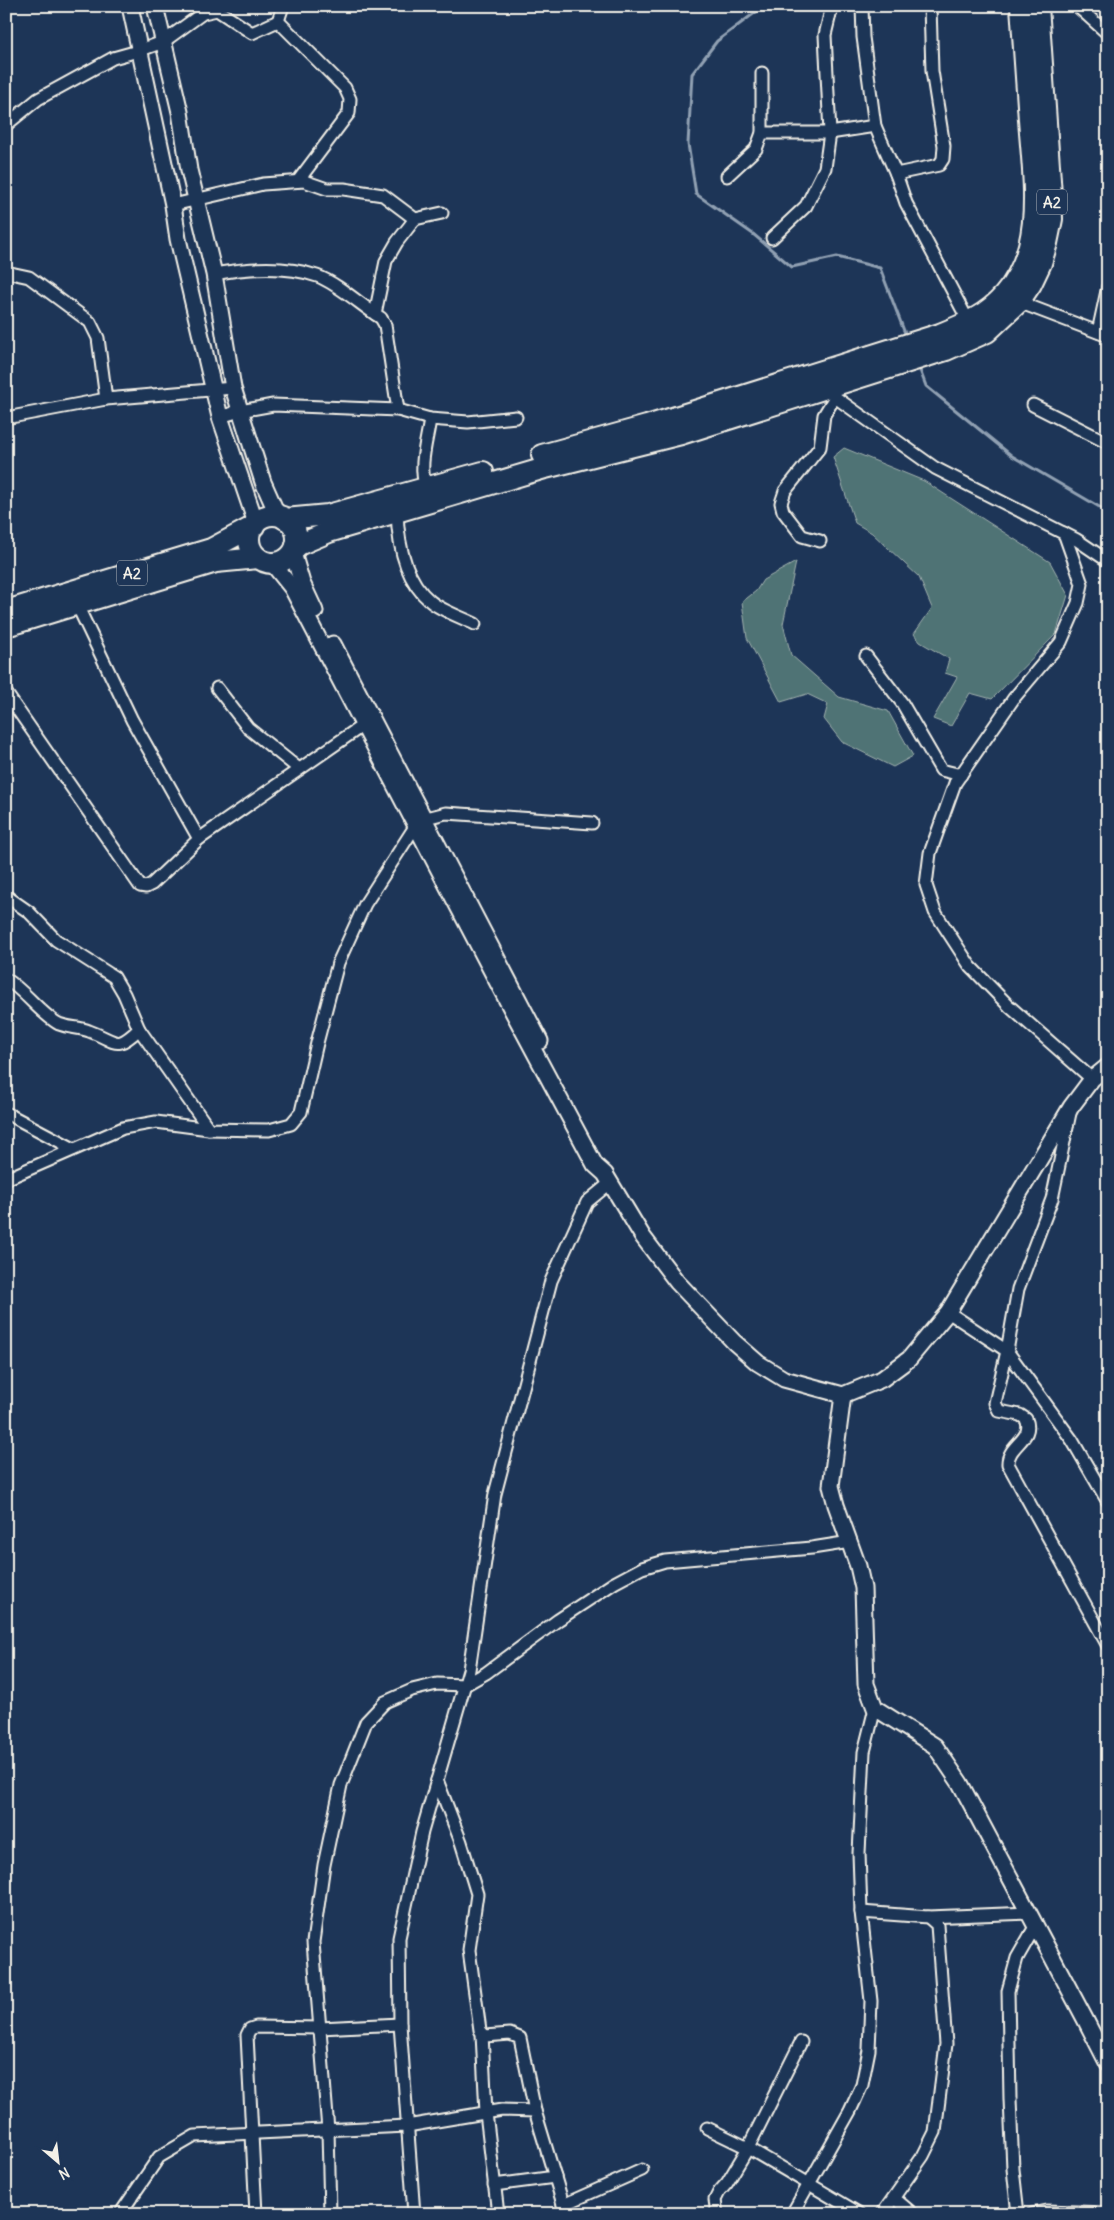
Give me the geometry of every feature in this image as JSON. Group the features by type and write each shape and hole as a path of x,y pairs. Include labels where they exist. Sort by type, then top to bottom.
{"highway":[{"name":"A2","path":"1012,299 1018,273 1030,243 1035,205 1021,6"},
{"name":"A2","path":"6,611 211,549 263,518 328,515 426,488 542,462 586,450 647,426 831,384 879,362 943,342 973,330 982,316 1012,299 1031,284 1041,263 1052,220 1038,6"},
{"name":"A2","path":"6,626 216,562 265,560 280,562 294,549 314,537 397,512 542,462"},
{"path":"282,517 296,530 294,549"},
{"path":"255,524 249,536 250,544 265,560"}],"street":[{"path":"130,6 138,52 173,205 178,238 220,417 255,524"},
{"path":"155,6 180,112 188,170 214,274 233,388 263,482 282,517"},
{"path":"6,125 38,99 113,58 138,52 163,42 203,13 217,10 252,33 259,32 278,21 284,6"},
{"path":"772,238 806,206 825,168 830,133 825,34 832,6"},
{"path":"862,6 863,37 875,126 896,174 906,203 973,330"},
{"path":"896,174 939,165 943,159 944,146 932,71 930,6"},
{"path":"1077,6 1108,34"},
{"path":"278,21 345,88 350,99 349,113 298,181"},
{"path":"727,176 756,149 762,133 762,74"},
{"path":"762,133 830,133 875,126"},
{"path":"173,205 263,184 298,181 327,189 344,189 383,195 415,219"},
{"path":"375,314 386,261 397,242 415,219 442,213"},
{"path":"214,274 234,270 282,269 317,276 381,318 385,325 398,410"},
{"path":"6,272 29,277 90,322 98,338 106,399"},
{"path":"1012,299 1103,334 1108,286"},
{"path":"820,541 802,536 784,512 781,503 785,491 820,447 831,384 935,468 1064,533 1108,561"},
{"path":"6,418 106,399 233,388"},
{"path":"220,417 273,405 398,410 430,418 468,422 516,417"},
{"path":"1033,405 1108,443"},
{"path":"426,488 422,476 422,462 430,418"},
{"path":"397,512 398,537 413,580 430,601 475,624"},
{"path":"1064,533 1082,584 1078,604 1061,642 1014,698 955,783 930,853 926,885 935,912 970,966 1009,1006 1092,1079"},
{"path":"294,549 308,598 368,722"},
{"path":"265,560 292,588 368,722 595,1164 607,1179 643,1236 677,1282 734,1342 758,1363 784,1380 843,1395 882,1379 909,1360 948,1312 1071,1107 1092,1079 1108,1066"},
{"path":"77,605 132,720 199,839"},
{"path":"866,656 902,703 941,770 961,775"},
{"path":"217,688 248,728 299,769"},
{"path":"6,693 140,886 146,887 152,884 199,839 368,722"},
{"path":"6,1179 123,1128 156,1122 209,1129 269,1130 291,1124 301,1112 338,964 365,904 421,822 446,813 592,823"},
{"path":"6,896 29,912 56,940 114,977 124,994 139,1029 209,1129"},
{"path":"6,980 16,986 57,1023 88,1030 117,1043 125,1042 139,1029"},
{"path":"1071,1107 1052,1199 1018,1289 996,1408 999,1412 1020,1415 1026,1419 1028,1429 1022,1442 1011,1450 1008,1464 1108,1646"},
{"path":"6,1114 74,1149"},
{"path":"414,2214 400,2024 399,1938 422,1832 469,1670 495,1494 551,1281 587,1202 607,1179"},
{"path":"948,1312 1007,1352 1072,1440 1108,1502"},
{"path":"792,2214 850,2111 862,2085 869,2050 871,2001 861,1912 859,1853 864,1752 875,1708 866,1684 863,1588 831,1486 843,1395"},
{"path":"330,2214 328,2130 313,1942 324,1865 341,1785 366,1722 385,1702 412,1690 437,1684 464,1685 486,1673 566,1614 614,1583 642,1568 666,1562 812,1548 850,1542"},
{"path":"875,1708 935,1746 960,1782 1108,2064"},
{"path":"437,1780 461,1842 477,1894 469,1950 482,2034 486,2113 498,2214"},
{"path":"861,1912 928,1917 1032,1919"},
{"path":"882,2214 923,2156 935,2132 946,2044 937,1925 928,1917"},
{"path":"1018,2214 1013,2169 1008,1992 1017,1958 1032,1919"},
{"path":"256,2214 247,2034 250,2028 320,2028 400,2024"},
{"path":"482,2034 485,2036 510,2034 520,2038 535,2111 564,2210 642,2170"},
{"path":"717,2214 715,2200 748,2148 801,2042"},
{"path":"120,2214 158,2157 195,2136 407,2126 502,2110 535,2111"},
{"path":"708,2128 748,2148 860,2214"},
{"path":"494,2185 554,2177"},
{"path":"894,2198 913,2214"},
{"path":"1032,2214 1046,2211 1108,2212"}],"green space":[{"path":"844,448 924,481 1050,562 1068,595 1056,634 992,699 970,693 951,726 933,719 957,677 945,673 949,659 920,642 914,634 932,608 919,577 872,533 855,523 833,457"},
{"path":"796,562 783,624 791,655 839,697 888,711 913,756 893,767 842,742 824,719 828,704 807,694 781,702 747,638 742,602 756,591 763,580"}],"waterway":[{"path":"764,6 717,41 692,74 688,144 696,194 753,234 792,267 837,257 880,268 906,336"},
{"path":"918,365 926,386 1012,456 1108,512"}]}
